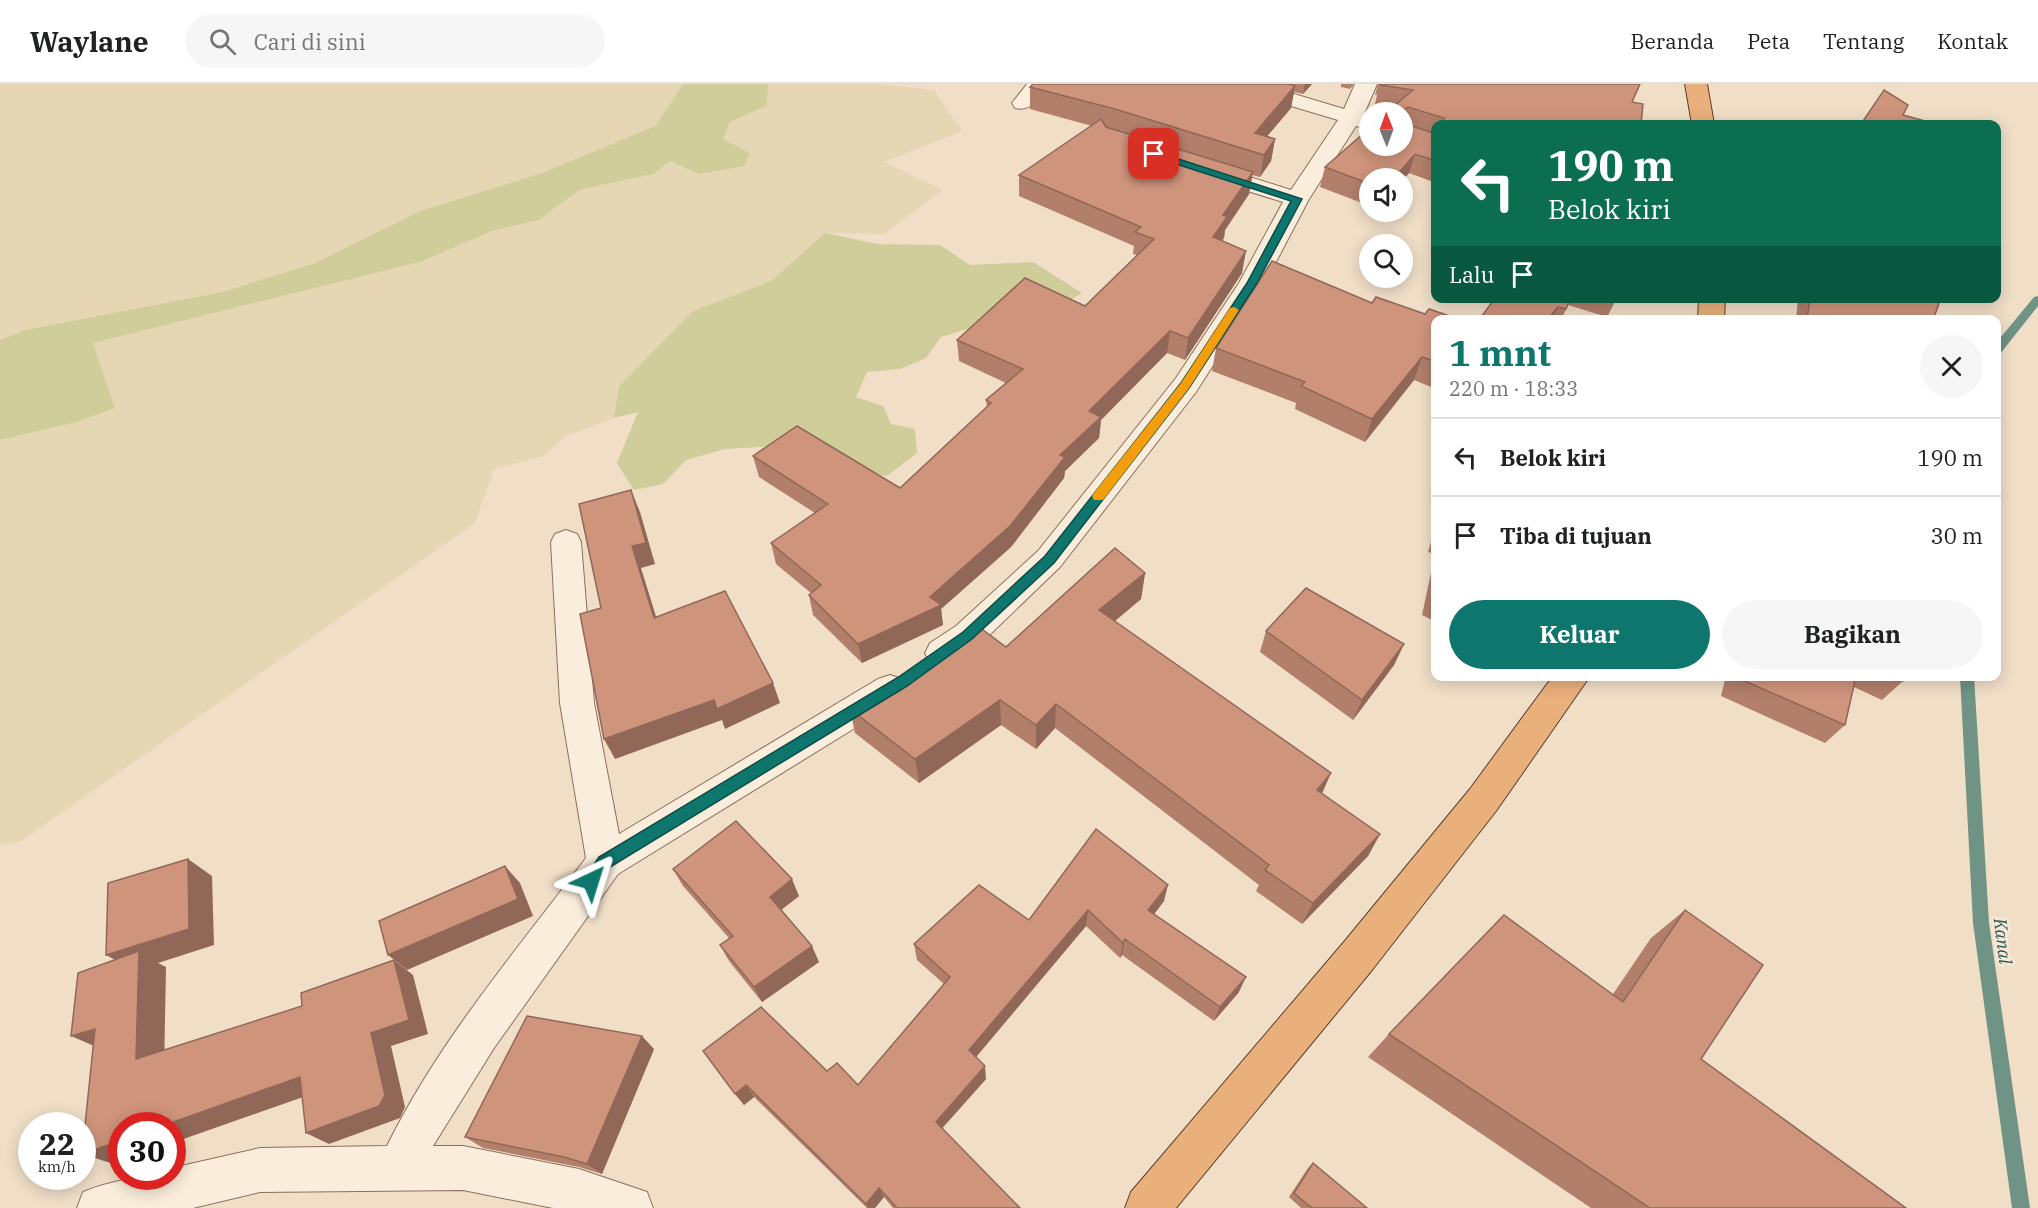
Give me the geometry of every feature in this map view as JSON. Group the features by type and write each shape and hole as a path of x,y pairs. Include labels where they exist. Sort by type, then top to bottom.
{"highway":[{"path":"1695,84 1702,120"},
{"path":"1147,1208 1358,956 1483,800 1569,681"}],"street":[{"path":"1023,103 1038,84"},
{"path":"1238,84 1359,119"},
{"path":"1363,102 1366,84"},
{"path":"399,1168 416,1133 479,1033 605,862 916,672 968,635 1049,559 1185,386 1252,283 1297,199 1359,120"},
{"path":"1189,165 1297,199"},
{"path":"566,542 577,703 605,862"},
{"path":"99,1208 260,1170 399,1168 463,1168 579,1191 632,1208"}],"shaded area":[{"path":"0,84 683,84 655,126 542,173 420,211 315,263 222,292 25,330 0,340"},
{"path":"683,84 768,84 767,106 730,122 723,139 750,153 744,166 699,174 670,161 653,174 579,190 539,220 492,231 420,262 93,343 115,408 77,422 0,440 0,340 25,330 222,292 315,263 420,211 542,173 655,126"},
{"path":"768,84 879,84 934,90 962,131 884,162 943,190 884,234 825,233 771,281 693,311 619,386 614,418 564,437 544,456 494,469 475,523 20,842 0,845 0,440 77,422 115,408 93,343 420,262 492,231 539,220 579,190 653,174 670,161 699,174 750,153 723,139 730,123 767,106"},
{"path":"825,233 877,244 940,245 970,265 1033,262 1082,293 1065,303 941,337 926,358 900,369 867,372 856,397 883,406 891,424 915,429 917,453 887,476 855,469 832,446 798,445 725,449 686,460 663,484 634,490 617,463 638,412 614,418 619,386 693,311 771,281"}],"building":[{"path":"1033,84 1288,84 1295,86 1255,133 1275,139 1264,155 1115,109 1030,87"},
{"path":"1380,84 1640,84 1632,102 1643,104 1641,120 1444,120 1444,118 1413,109 1413,102 1399,102 1413,90"},
{"path":"1884,90 1908,105 1903,115 1921,120 1864,120"},
{"path":"1101,119 1106,127 1253,172 1223,215 1227,217 1213,237 1246,251 1188,338 1170,331 1089,411 1101,417 1060,455 1065,457 1010,526 930,597 941,605 858,644 809,595 821,585 771,543 828,504 753,456 797,426 900,488 991,403 986,400 1023,369 957,340 1025,278 1085,306 1154,239 1135,232 1141,227 1019,175"},
{"path":"1413,126 1431,132 1431,159 1415,154 1403,168 1359,168 1359,180 1325,167 1359,138 1359,156 1413,156"},
{"path":"1272,261 1372,303 1376,297 1425,314 1429,309 1446,315 1431,315 1431,360 1422,357 1372,419 1301,386 1305,382 1216,348"},
{"path":"1491,303 1568,303 1566,309 1558,307 1551,315 1483,315"},
{"path":"1809,303 1939,303 1935,315 1808,315"},
{"path":"631,490 646,543 632,546 654,618 725,591 773,683 717,709 714,700 604,739 580,614 601,608 579,504"},
{"path":"1115,548 1145,573 1099,610 1331,773 1317,790 1380,834 1313,903 1265,870 1269,865 1056,704 1036,725 1000,700 915,759 850,709 975,624 1006,647"},
{"path":"1306,588 1404,644 1362,700 1266,631"},
{"path":"1745,681 1855,681 1845,725"},
{"path":"736,821 792,879 770,897 812,946 754,987 720,945 733,936 673,869"},
{"path":"1096,829 1168,885 1148,910 1246,977 1220,1007 1125,939 1123,943 1088,910 969,1050 985,1066 936,1122 1020,1208 897,1208 879,1188 866,1204 746,1085 735,1094 703,1051 761,1007 827,1071 837,1063 858,1085 950,977 914,944 979,885 1029,920"},
{"path":"188,859 189,929 106,955 108,883"},
{"path":"505,866 518,899 388,955 379,921"},
{"path":"1685,910 1763,965 1701,1059 1906,1208 1650,1208 1389,1034 1504,915 1623,1002"},
{"path":"139,951 136,1059 302,1006 301,993 394,960 409,1020 371,1033 385,1095 379,1106 306,1133 300,1077 186,1118 186,1112 108,1112 108,1145 96,1149 96,1112 86,1112 95,1029 71,1036 78,973"},
{"path":"527,1016 642,1036 587,1164 564,1157 465,1137"},
{"path":"1313,1163 1367,1208 1312,1208 1294,1193"}],"waterway":[{"name":"Kanal","path":"2001,345 2038,299"},
{"name":"Kanal","path":"1967,681 1981,923 2021,1208"}],"slow traffic":[{"path":"1099,496 1185,386 1234,310"}],"route":[{"path":"591,881 605,862 902,682 968,635 1049,559 1185,386 1252,283 1297,199 1154,154"}]}
